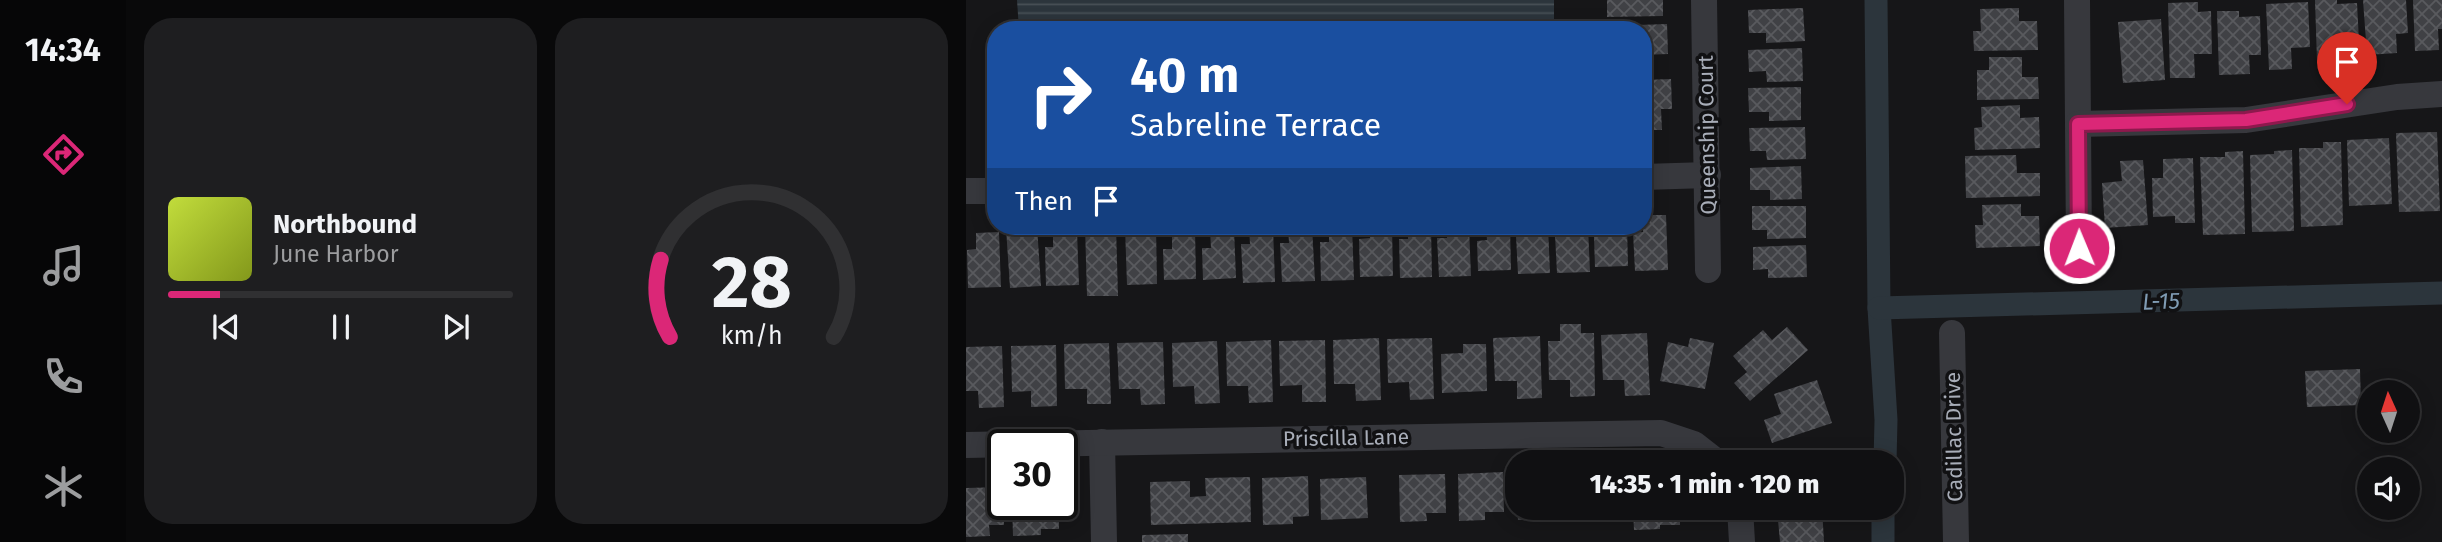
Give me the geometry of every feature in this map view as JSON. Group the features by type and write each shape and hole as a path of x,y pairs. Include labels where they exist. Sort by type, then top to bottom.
{"street":[{"name":"Queenship Court","path":"1704,0 1709,175 1708,270"},
{"path":"2077,0 2079,248"},
{"path":"2078,124 2246,120 2397,97 2442,94"},
{"path":"1652,177 1709,175"},
{"path":"966,191 987,191"},
{"name":"Cadillac Drive","path":"1952,333 1956,542"},
{"name":"Priscilla Lane","path":"966,445 1661,433 1694,444 1702,450"},
{"path":"1102,442 1104,542"},
{"path":"1741,520 1742,542"}],"shaded area":[{"path":"1017,0 1554,0 1554,21 1018,21"}],"building":[{"path":"1607,0 1663,0 1663,16 1607,17"},
{"path":"2315,0 2337,0 2337,4 2357,3 2359,41 2347,42 2348,60 2317,61"},
{"path":"2363,0 2406,0 2408,33 2396,34 2397,53 2367,55"},
{"path":"2413,0 2442,0 2442,29 2438,29 2439,50 2415,51"},
{"path":"2198,2 2198,12 2211,11 2212,54 2194,54 2195,78 2170,78 2168,3"},
{"path":"2308,2 2310,47 2291,48 2292,69 2269,70 2266,4"},
{"path":"1803,8 1805,41 1766,43 1766,33 1749,33 1748,10"},
{"path":"2019,8 2019,21 2037,21 2038,50 1974,51 1973,31 1981,31 1980,9"},
{"path":"2217,11 2239,11 2239,17 2260,16 2261,55 2249,55 2250,74 2219,75"},
{"path":"2161,19 2165,80 2123,83 2118,22"},
{"path":"1652,24 1667,24 1668,54 1652,55"},
{"path":"1802,48 1803,81 1767,82 1766,71 1749,72 1748,50"},
{"path":"1989,57 2022,57 2022,77 2038,77 2039,99 1977,100 1977,70 1989,70"},
{"path":"1671,79 1672,109 1661,109 1662,130 1652,130 1652,80"},
{"path":"1801,87 1801,120 1769,121 1769,112 1749,112 1748,88"},
{"path":"2020,105 2020,118 2039,117 2040,148 1975,150 1974,128 1982,127 1981,107"},
{"path":"1805,127 1806,159 1767,160 1766,151 1750,151 1749,128"},
{"path":"2437,132 2440,211 2399,212 2396,133"},
{"path":"2389,138 2392,204 2349,206 2347,140"},
{"path":"2323,142 2341,142 2343,225 2301,227 2299,148 2323,148"},
{"path":"2292,150 2294,231 2252,232 2250,155"},
{"path":"2243,151 2245,234 2203,235 2200,157 2225,157 2225,152"},
{"path":"2016,155 2017,173 2040,173 2040,196 1966,198 1965,156"},
{"path":"2193,158 2195,223 2175,223 2175,216 2153,217 2152,178 2163,178 2163,159"},
{"path":"2143,160 2148,225 2105,228 2102,183 2122,181 2120,161"},
{"path":"1801,166 1802,199 1770,200 1770,190 1750,190 1750,168"},
{"path":"2021,204 2021,216 2039,216 2040,246 1976,248 1975,225 1983,225 1982,205"},
{"path":"1752,206 1806,206 1806,238 1767,239 1767,230 1752,230"},
{"path":"1652,215 1666,215 1668,270 1635,271 1633,235 1652,235"},
{"path":"976,233 999,235 1001,287 968,288 967,250 976,249"},
{"path":"1006,235 1038,235 1041,286 1010,288"},
{"path":"1053,235 1077,235 1079,285 1046,286 1045,247 1053,247"},
{"path":"1085,235 1116,235 1118,296 1087,296"},
{"path":"1125,235 1156,235 1157,284 1127,285"},
{"path":"1172,235 1195,235 1196,279 1164,280 1163,249 1172,249"},
{"path":"1210,235 1234,235 1236,278 1203,280 1202,248 1211,248"},
{"path":"1249,235 1273,235 1275,282 1243,283 1241,244 1250,244"},
{"path":"1288,235 1312,235 1315,281 1282,282 1280,243 1289,243"},
{"path":"1329,235 1352,235 1354,280 1321,281 1320,242 1329,242"},
{"path":"1370,235 1392,235 1393,276 1360,277 1359,239 1370,238"},
{"path":"1408,235 1431,235 1432,277 1400,278 1399,239 1408,239"},
{"path":"1447,235 1469,235 1471,276 1439,277 1437,238 1447,238"},
{"path":"1487,235 1510,235 1511,270 1478,271 1477,241 1487,240"},
{"path":"1548,235 1550,273 1518,274 1516,236"},
{"path":"1555,235 1588,235 1590,272 1557,273"},
{"path":"1627,235 1628,266 1595,267 1594,237"},
{"path":"1806,245 1807,277 1768,278 1768,269 1753,270 1753,247"},
{"path":"1560,324 1581,324 1581,333 1594,333 1595,396 1570,397 1570,380 1549,380 1548,341 1560,341"},
{"path":"1787,327 1808,350 1750,401 1734,383 1747,372 1733,356 1763,330 1772,340"},
{"path":"1647,333 1650,395 1625,396 1624,380 1603,380 1601,335"},
{"path":"1540,336 1542,398 1517,399 1517,381 1495,381 1493,338"},
{"path":"1379,338 1381,400 1356,401 1355,384 1334,384 1333,340"},
{"path":"1432,338 1434,399 1410,400 1409,382 1388,383 1387,339"},
{"path":"1690,338 1714,343 1705,389 1660,381 1668,342 1688,347"},
{"path":"1271,340 1273,402 1249,403 1248,386 1227,386 1226,342"},
{"path":"1325,340 1326,402 1302,402 1302,385 1280,386 1279,341"},
{"path":"1217,341 1220,403 1195,404 1194,386 1173,387 1172,343"},
{"path":"1163,342 1165,404 1141,405 1140,389 1119,389 1117,343"},
{"path":"1109,343 1111,404 1087,404 1087,389 1065,389 1064,344"},
{"path":"1463,344 1486,344 1487,391 1442,393 1441,354 1463,353"},
{"path":"1056,345 1057,406 1031,407 1031,391 1012,392 1011,346"},
{"path":"1002,346 1004,407 979,408 978,391 966,391 966,347"},
{"path":"2360,369 2357,405 2307,407 2305,371"},
{"path":"1817,380 1832,423 1772,443 1764,420 1781,414 1774,394"},
{"path":"1503,472 1504,512 1485,512 1485,520 1459,521 1458,474"},
{"path":"1445,474 1446,513 1426,513 1427,521 1400,522 1399,475"},
{"path":"1308,476 1309,516 1293,517 1293,524 1263,525 1262,478"},
{"path":"1250,477 1251,522 1151,525 1150,482 1190,481 1190,497 1206,496 1205,478"},
{"path":"1366,477 1368,518 1321,520 1320,479"},
{"path":"987,487 987,520 1004,520 1004,525 989,525 990,536 966,537 966,488"},
{"path":"1012,520 1059,520 1059,529 1041,529 1041,535 1013,536"},
{"path":"1634,520 1680,520 1680,525 1660,525 1660,529 1634,530"},
{"path":"1778,520 1823,520 1824,542 1780,542"},
{"path":"1188,534 1188,542 1142,542 1142,535"}],"waterway":[{"name":"L-15","path":"1876,0 1879,308 1885,450"},
{"name":"L-15","path":"1879,308 2442,293"},
{"name":"L-15","path":"1883,520 1883,542"}],"route":[{"path":"2079,248 2078,124 2246,120 2347,104"}]}
